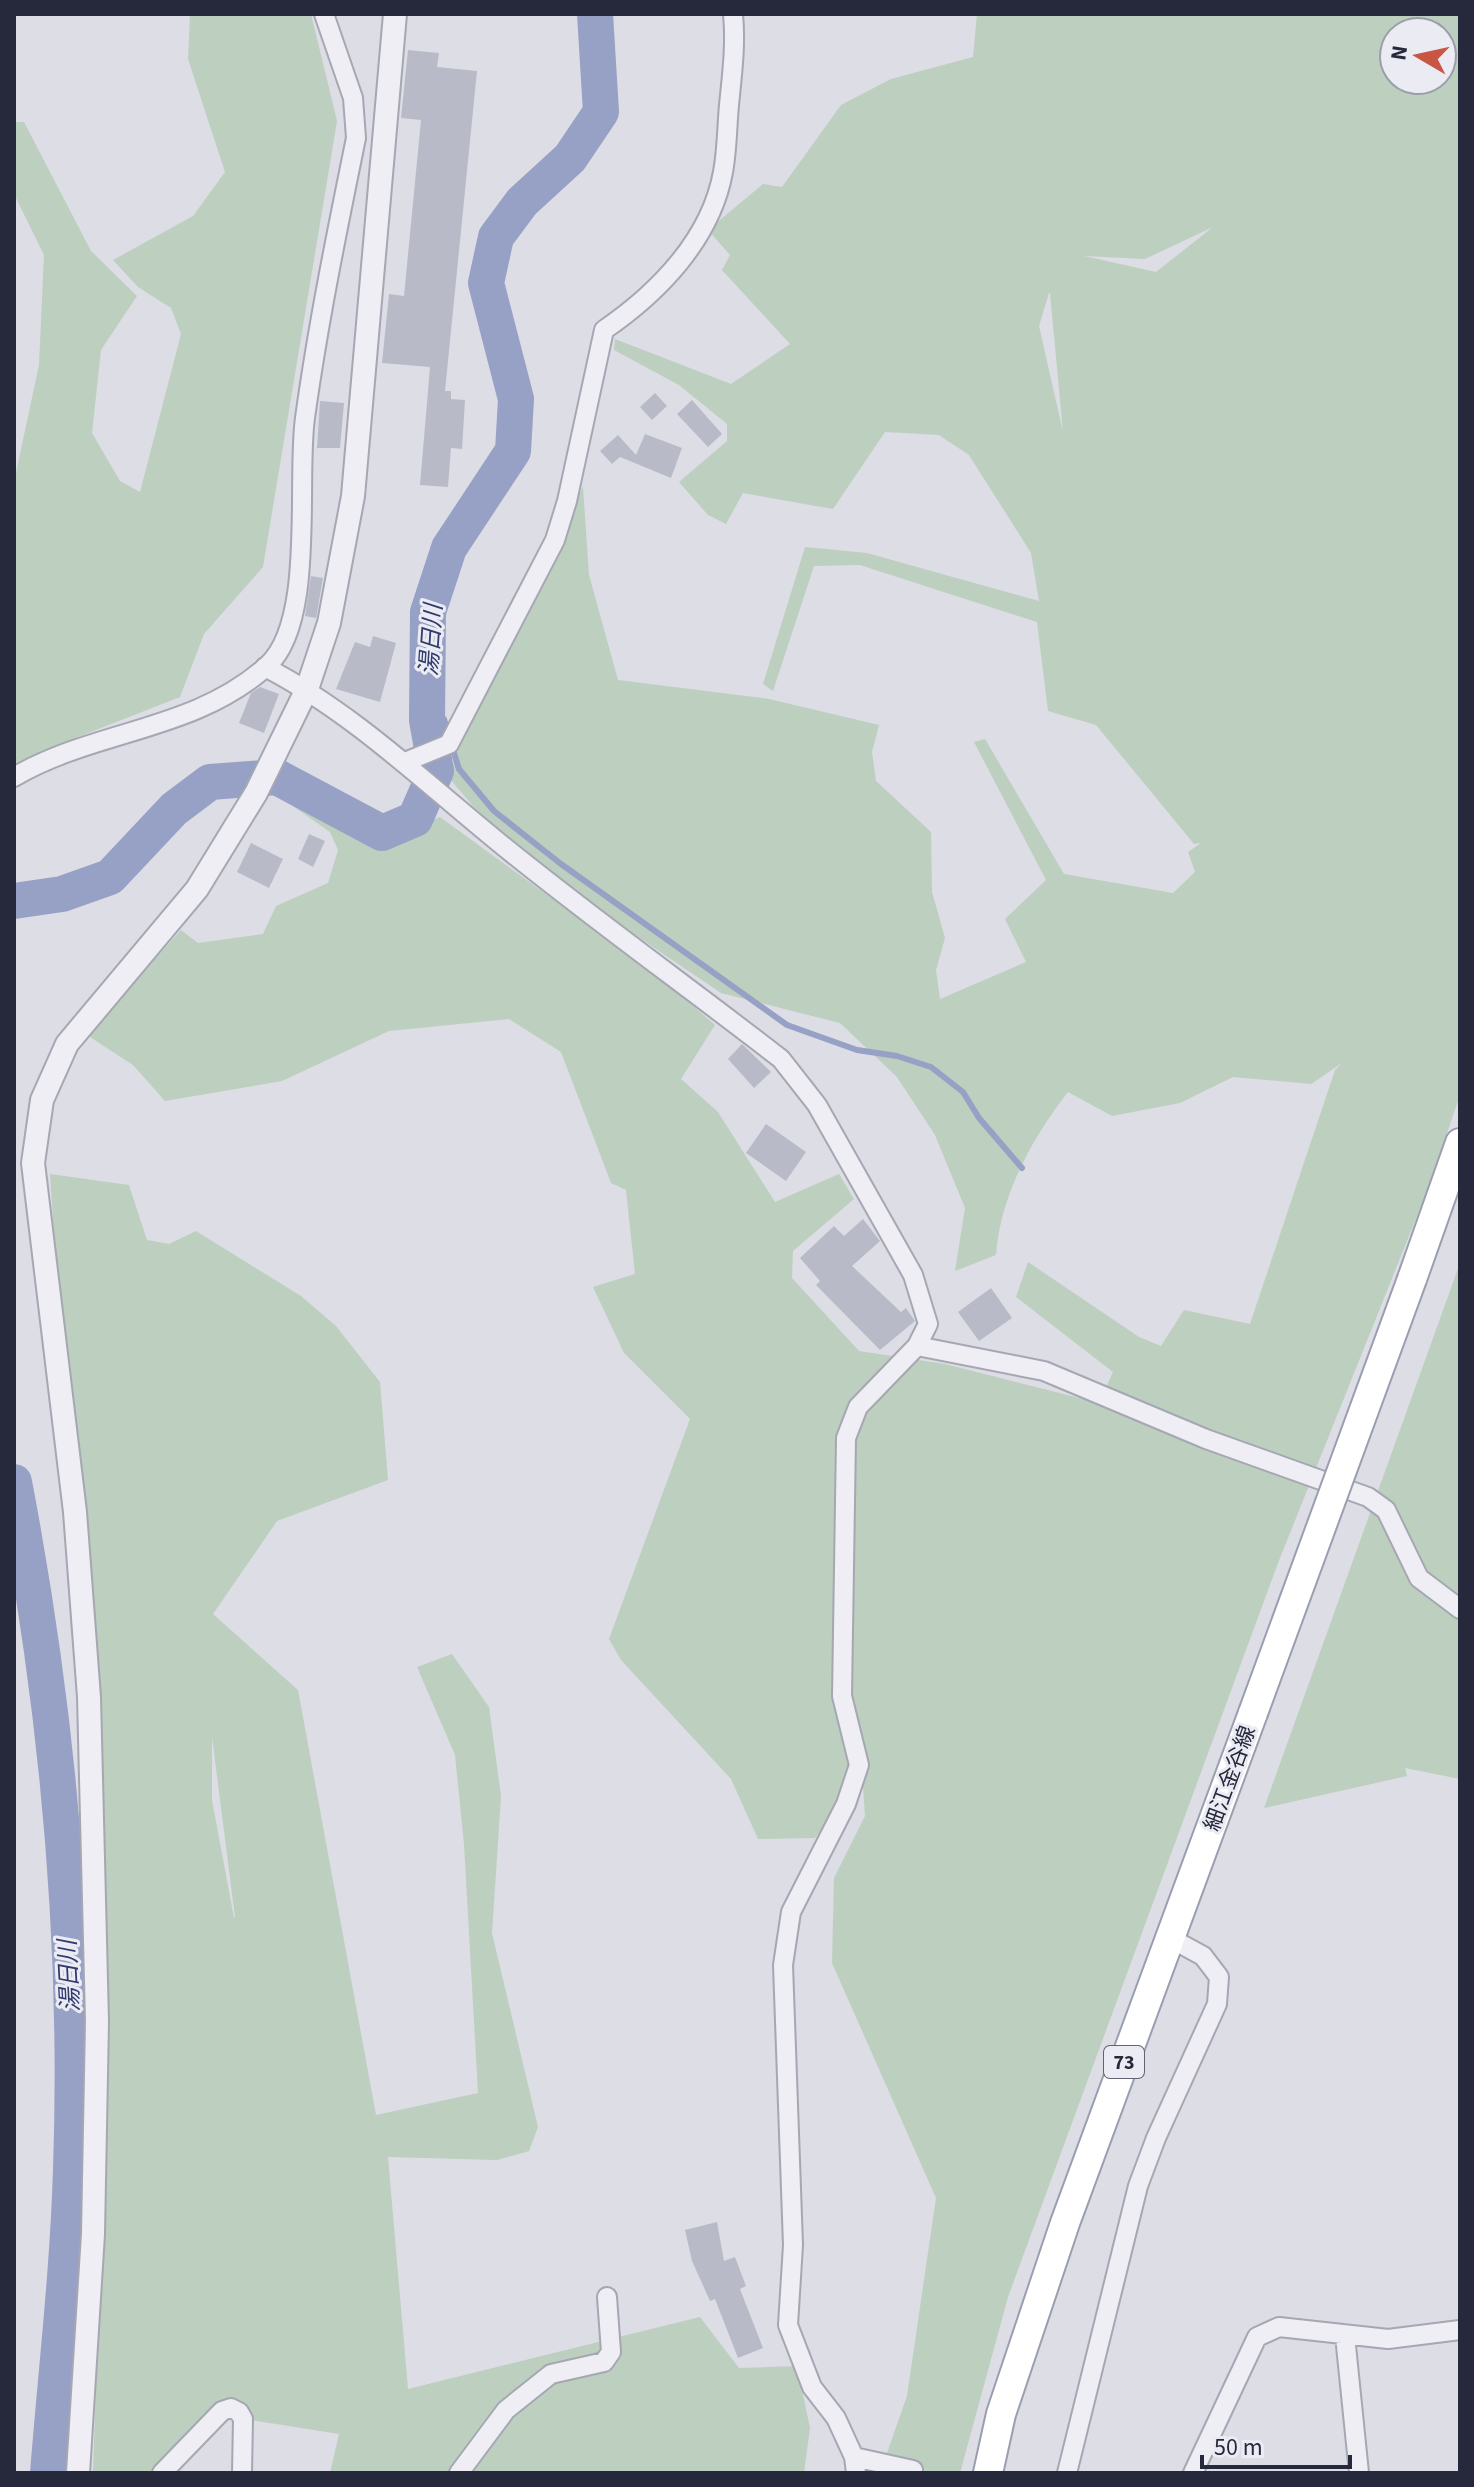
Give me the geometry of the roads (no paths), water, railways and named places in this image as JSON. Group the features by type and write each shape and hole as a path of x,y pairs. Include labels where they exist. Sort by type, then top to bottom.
{"main road":[{"name":"細江金谷線","path":"974,2473 1001,2414 1065,2223 1460,1143"},
{"name":"細江金谷線","path":"988,2473 1001,2414"}],"street":[{"path":"14,777 42,761 206,708 279,654 291,616 300,562 304,422 356,138 353,98 324,14"},
{"path":"78,2473 93,2234 97,2037 89,1697 75,1512 33,1163 42,1100 67,1044 197,889 256,793 307,689 329,623 353,496 395,14"},
{"path":"405,762 449,744 502,638 542,569 567,501 604,330 634,309 665,279 706,220 723,174 735,37 733,14"},
{"path":"265,667 307,689 405,762 499,842 781,1059 817,1105 913,1275 928,1324 917,1346 858,1407 846,1438 842,1696 859,1765 846,1804 791,1912 783,1965 793,2245 788,2325 812,2387 836,2418 855,2465 913,2470"},
{"path":"917,1346 1044,1371 1206,1439 1368,1497 1386,1510 1419,1578 1460,1609"},
{"path":"1067,2473 1138,2186 1156,2138 1217,2004 1219,1977 1203,1956 1170,1938"},
{"path":"459,2473 506,2410 551,2374 604,2362 611,2352 607,2297"},
{"path":"1193,2473 1257,2337 1279,2327 1388,2339 1460,2330"},
{"path":"1345,2336 1359,2473"},
{"path":"162,2473 222,2411 231,2408 239,2412 243,2419 242,2473"}],"waterway":[{"name":"湯日川","path":"14,901 62,894 110,877 174,809 210,782 277,777 382,833 415,819 436,771 427,720 428,612 449,548 513,451 516,399 486,283 496,237 522,202 570,158 601,112 595,14"},
{"path":"427,720 444,719 448,733"},
{"path":"451,744 459,769 494,811 561,864 787,1025 857,1050 897,1056 931,1067 963,1092 979,1118 1022,1168"},
{"name":"湯日川","path":"14,1482 53,1739 62,1825 72,1998 69,2208 48,2473"}]}
